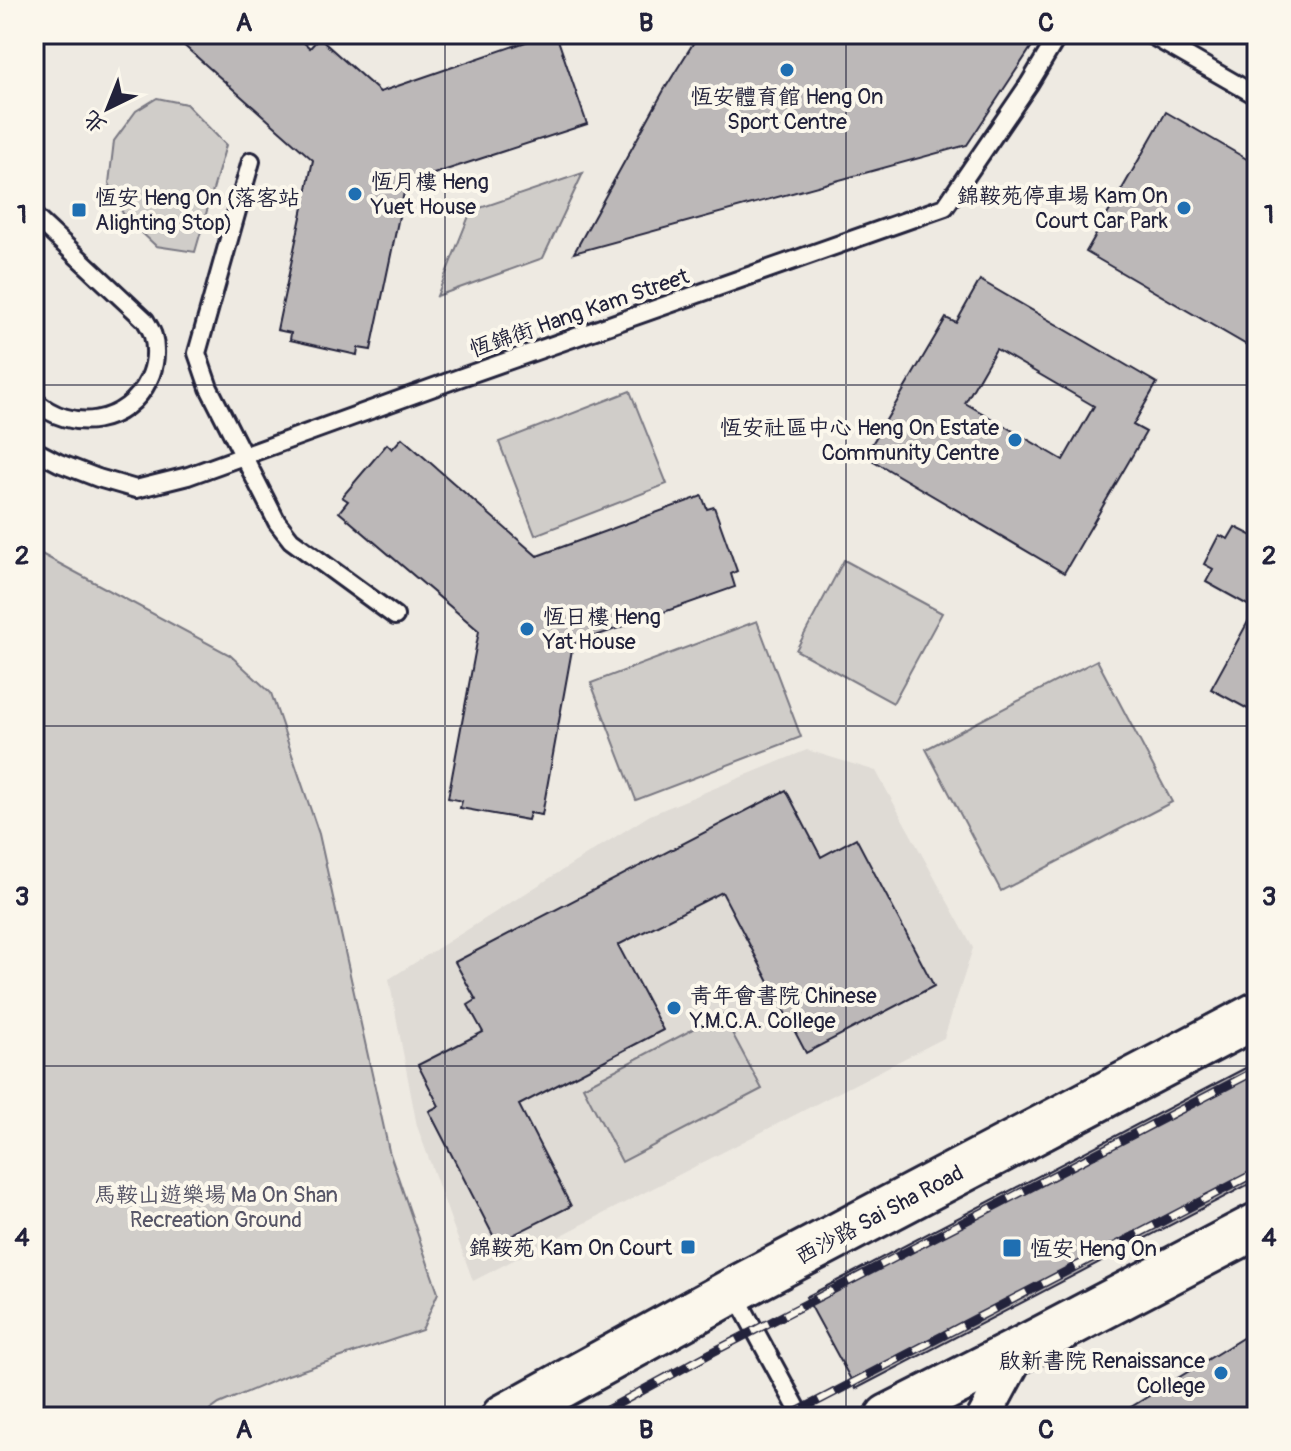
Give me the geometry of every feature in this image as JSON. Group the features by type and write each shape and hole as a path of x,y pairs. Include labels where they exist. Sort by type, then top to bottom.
{"main road":[{"name":"西沙路 Sai Sha Road","path":"504,1417 734,1290 1257,1015"},
{"path":"888,1417 1257,1226"}],"street":[{"path":"984,1417 1020,1350"}],"lane":[{"name":"恆錦街 Hang Kam Street","path":"34,450 98,478 136,489 188,476 945,207 1029,84 1059,34"},
{"path":"1149,34 1257,96"},
{"path":"251,161 197,353 209,388 277,522 291,540 395,616"},
{"path":"34,216 145,320 153,335 155,353 152,373 144,389 132,404 117,414 100,419 73,420 53,414 34,400"},
{"path":"734,1290 802,1417"}],"shaded area":[{"name":"青年會書院 Chinese Y.M.C.A. College","path":"807,750 876,771 973,948 944,1038 473,1281 417,1126 389,979 650,815"}],"green space":[{"path":"157,98 186,104 226,145 195,252 156,246 124,216 109,183 114,141 136,111"},
{"path":"583,173 543,258 437,296 471,211"},
{"path":"630,391 667,484 535,535 499,442"},
{"name":"馬鞍山遊樂場 Ma On Shan Recreation Ground","path":"34,550 230,655 271,693 319,834 389,1151 438,1293 422,1330 285,1376 219,1404 201,1417 34,1417"},
{"path":"844,560 942,613 893,703 796,650"},
{"path":"757,621 801,737 636,800 591,683"},
{"path":"1097,660 1172,802 1001,891 926,749"},
{"path":"722,1014 762,1089 622,1162 583,1087"}],"building":[{"name":"恆月樓 Heng Yuet House","path":"171,34 294,34 310,48 319,38 380,92 556,34 587,124 406,183 371,350 358,348 357,355 290,340 291,333 277,330 313,160"},
{"path":"699,34 1040,34 967,145 574,253 664,90"},
{"name":"錦鞍苑停車場 Kam On Court Car Park","path":"1166,112 1257,165 1257,351 1086,252"},
{"path":"980,280 1157,383 1133,425 1146,432 1064,573 865,456 946,318 956,323","holes":["996,349 1094,406 1063,460 965,403"]},
{"name":"恆日樓 Heng Yat House","path":"402,438 537,556 702,496 707,509 714,507 737,571 731,574 735,587 573,644 542,815 530,813 528,820 460,808 462,801 448,798 479,631 339,512 348,501 342,497 387,444 392,449"},
{"path":"1235,527 1257,538 1257,714 1211,689 1255,609 1206,582 1213,569 1204,564 1219,535 1228,539"},
{"path":"786,790 821,857 856,838 934,986 806,1053 722,892 618,945 663,1030 519,1105 571,1206 497,1243 429,1111 439,1106 418,1065 483,1032 468,1005 476,1000 455,962"},
{"name":"恆安 Heng On","path":"1257,1062 1257,1180 856,1389 806,1297"},
{"name":"啟新書院 Renaissance College","path":"1257,1329 1257,1417 1115,1417"}],"railway":[{"path":"594,1417 711,1353 1257,1070"},
{"path":"787,1417 1257,1172"}],"place":[{"name":"恆安體育館 Heng On Sport Centre","path":"787,70"},
{"name":"恆月樓 Heng Yuet House","path":"355,194"},
{"name":"錦鞍苑停車場 Kam On Court Car Park","path":"1184,208"},
{"name":"恆安 Heng On (落客站 Alighting Stop)","path":"79,210"},
{"name":"恆安社區中心 Heng On Estate Community Centre","path":"1015,440"},
{"name":"恆日樓 Heng Yat House","path":"527,629"},
{"name":"青年會書院 Chinese Y.M.C.A. College","path":"674,1008"},
{"name":"錦鞍苑 Kam On Court","path":"688,1247"},
{"name":"恆安 Heng On","path":"1012,1248"},
{"name":"啟新書院 Renaissance College","path":"1221,1373"}]}
